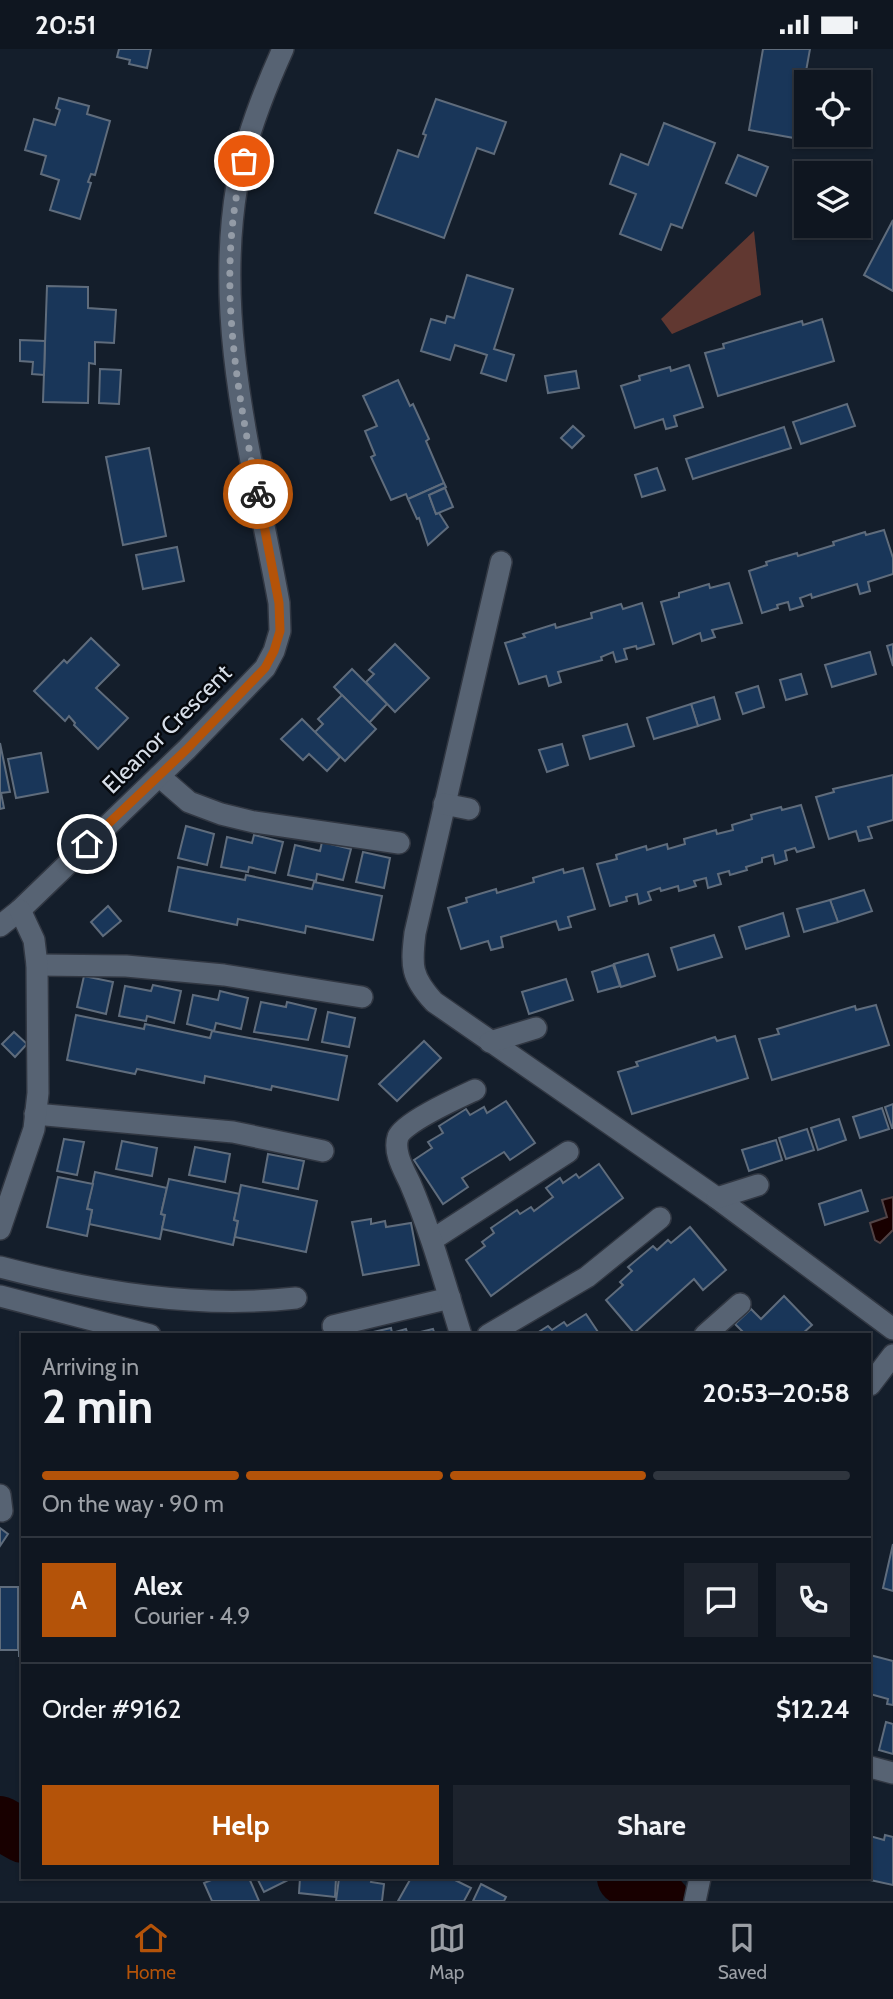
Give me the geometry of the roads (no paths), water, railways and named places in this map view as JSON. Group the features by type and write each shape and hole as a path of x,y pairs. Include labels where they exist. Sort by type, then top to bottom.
{"street":[{"name":"Eleanor Crescent","path":"0,926 159,776 265,668 274,651 280,631 279,603 239,404 231,330 230,248 240,173 283,49"},
{"path":"501,562 415,933 412,957 416,981 435,1002 717,1198 893,1329"},
{"path":"159,776 189,802 221,814 254,822 399,843"},
{"path":"444,804 469,809"},
{"path":"0,1229 34,1129 39,1069 34,940 19,910"},
{"path":"37,965 127,966 224,975 362,997"},
{"path":"490,1042 536,1028"},
{"path":"460,1333 432,1240 399,1159 398,1137 421,1118 475,1090"},
{"path":"36,1114 233,1132 323,1151"},
{"path":"432,1240 568,1152"},
{"path":"717,1198 758,1185"},
{"path":"491,1333 587,1277 660,1218"},
{"path":"0,1266 59,1282 142,1296 236,1301 296,1298"},
{"path":"0,1296 142,1333"},
{"path":"333,1326 450,1298"},
{"path":"707,1333 740,1304"},
{"path":"871,1384 893,1355"},
{"path":"871,1767 893,1773"},
{"path":"695,1901 700,1879"}],"waterway":[{"path":"0,1823 21,1835"},
{"path":"626,1879 663,1901"}]}
